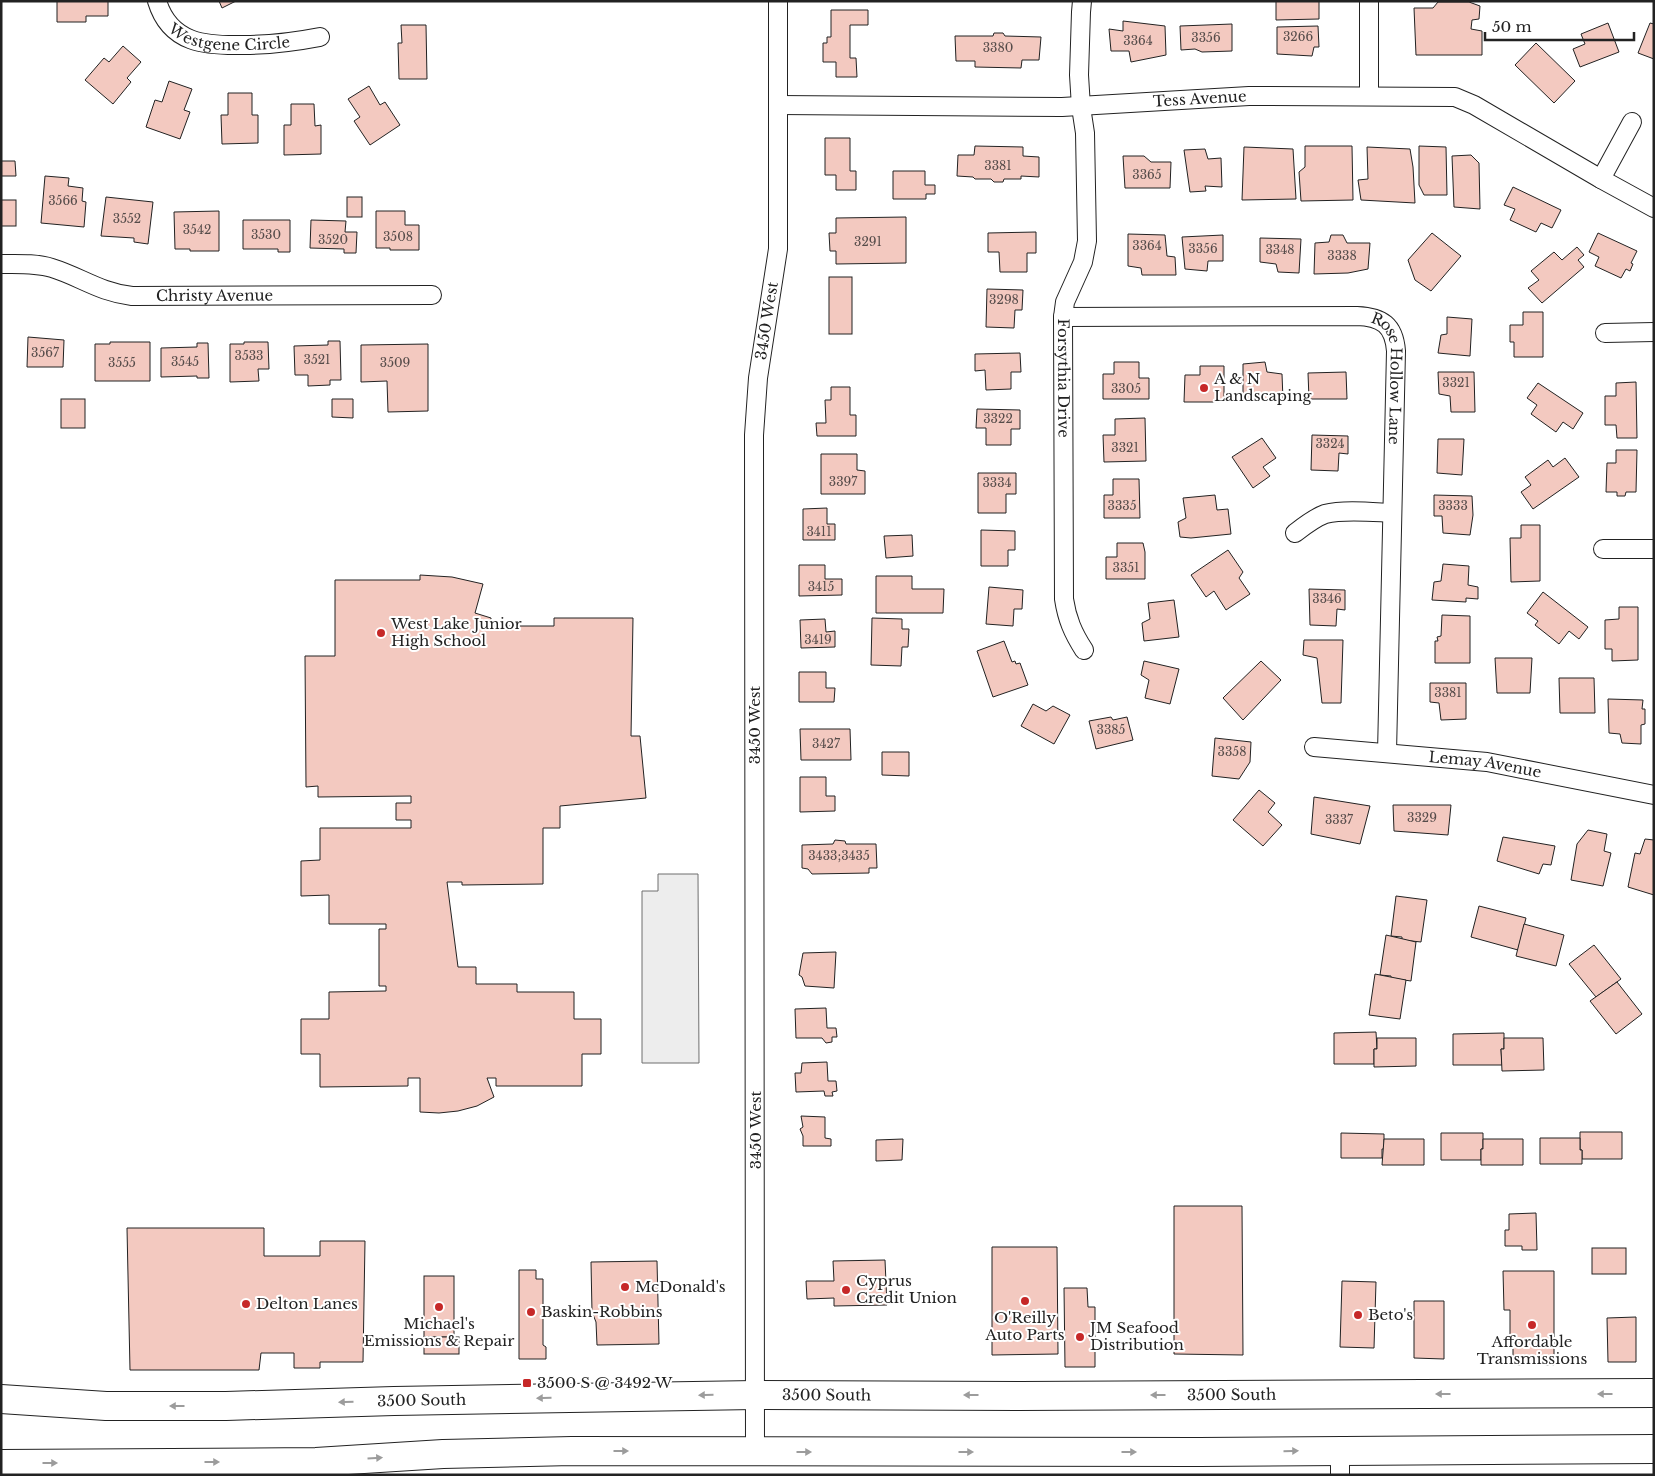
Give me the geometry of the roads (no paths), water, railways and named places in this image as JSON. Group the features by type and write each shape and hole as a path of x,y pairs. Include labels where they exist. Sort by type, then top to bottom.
{"main road":[{"name":"3500 South","path":"1,1399 106,1406 226,1406 394,1400 755,1395 1020,1396 1654,1393"},
{"path":"1,1464 316,1462 495,1452 755,1451 1198,1452 1340,1463 1654,1449"}],"street":[{"name":"Westgene Circle","path":"157,1 172,28 195,42 207,44 276,44 320,37"},
{"name":"3450 West","path":"755,1451 754,435 758,378 778,249 778,1"},
{"name":"Forsythia Drive","path":"1082,1 1080,12 1079,75 1085,133 1086,251 1065,302 1063,317 1064,599 1066,615 1072,631 1084,650"},
{"path":"1368,1 1369,96"},
{"name":"Tess Avenue","path":"778,105 1081,107 1240,96 1444,96 1464,100 1654,208"},
{"path":"1601,179 1632,122"},
{"name":"Christy Avenue","path":"1,264 51,268 108,292 132,296 432,296"},
{"name":"Rose Hollow Lane","path":"1063,317 1357,316 1380,320 1390,329 1396,343 1387,753"},
{"path":"1605,333 1654,332"},
{"path":"1295,532 1312,520 1325,514 1338,512 1392,513"},
{"path":"1603,549 1654,549"},
{"name":"Lemay Avenue","path":"1314,748 1488,762 1654,795"}],"place":[{"name":"A & N Landscaping","path":"1204,388"},
{"name":"West Lake Junior High School","path":"381,633"},
{"name":"McDonald's","path":"625,1287"},
{"name":"Cyprus Credit Union","path":"846,1290"},
{"name":"O'Reilly Auto Parts","path":"1025,1301"},
{"name":"Delton Lanes","path":"246,1304"},
{"name":"Michael's Emissions & Repair","path":"439,1307"},
{"name":"Baskin-Robbins","path":"531,1312"},
{"name":"Beto's","path":"1358,1315"},
{"name":"Affordable Transmissions","path":"1532,1325"},
{"name":"JM Seafood Distribution","path":"1080,1337"},
{"name":"3500 S @ 3492 W","path":"527,1383"}]}
